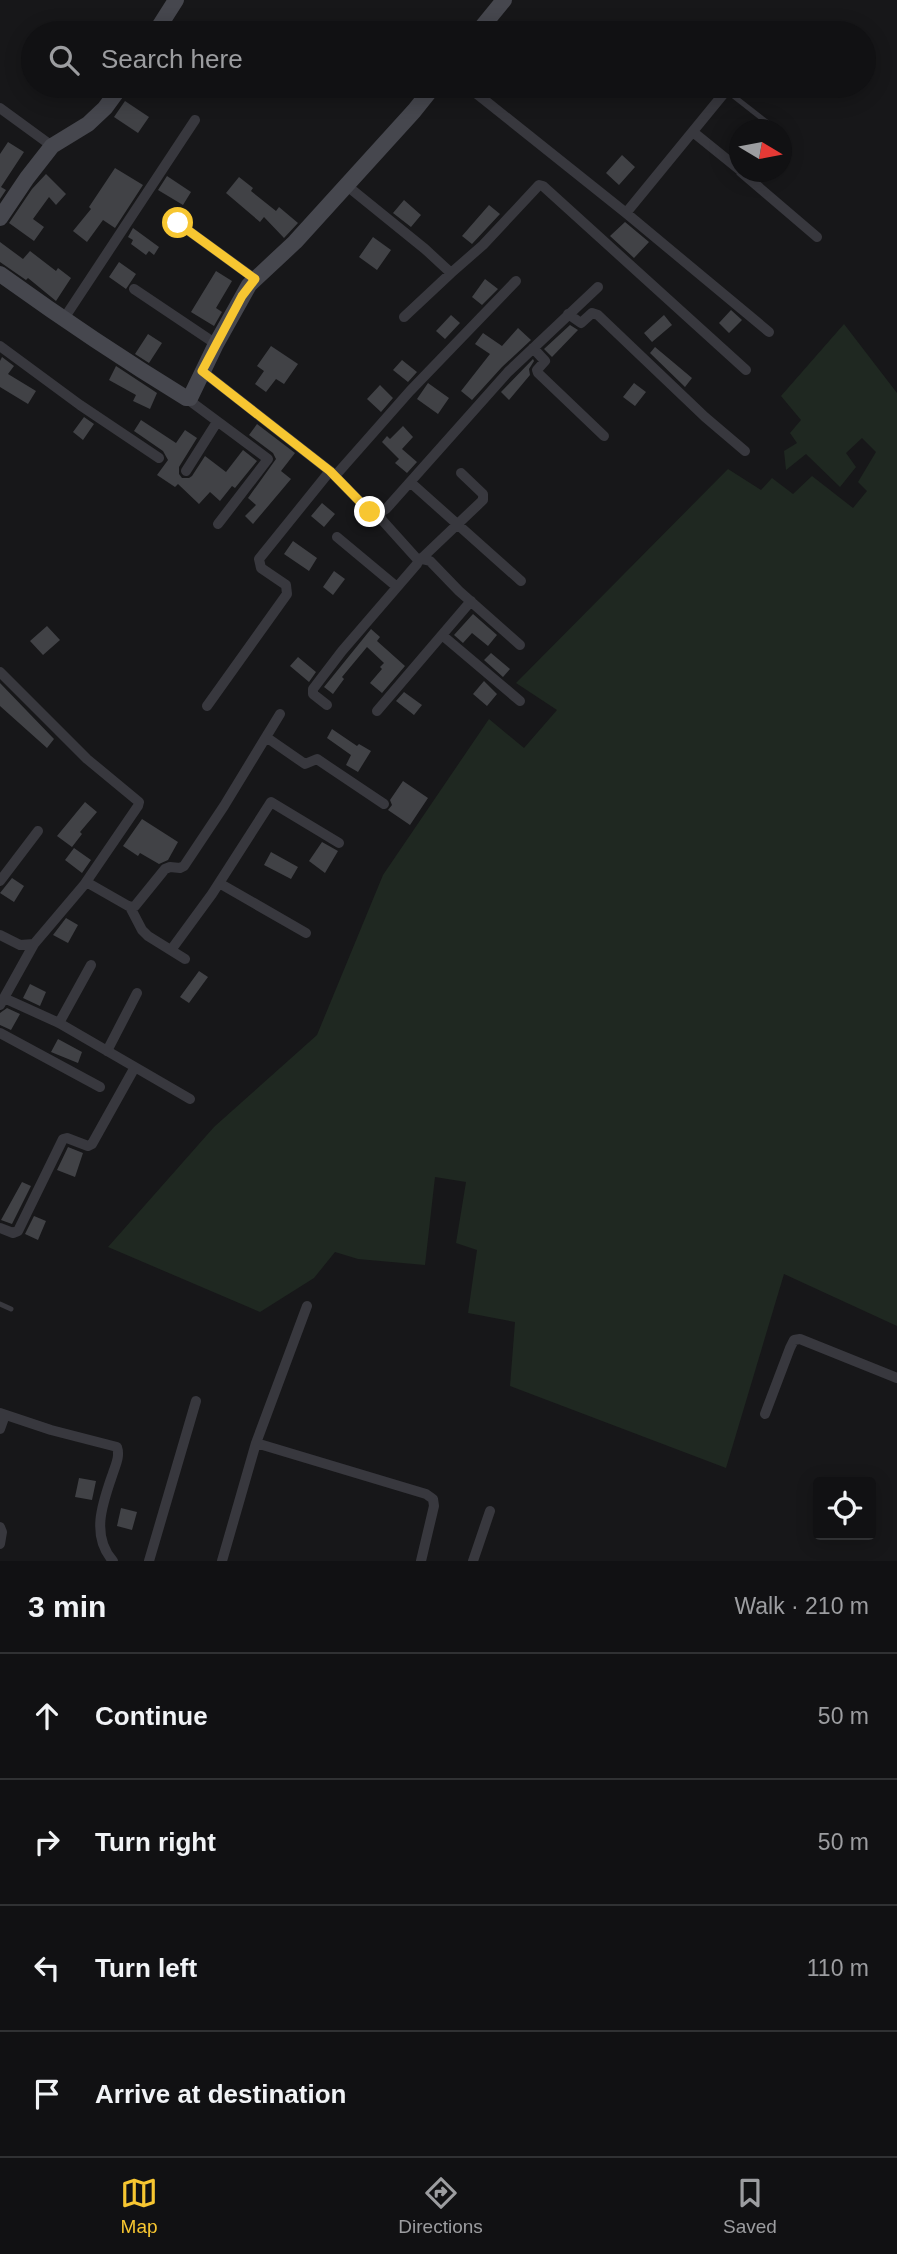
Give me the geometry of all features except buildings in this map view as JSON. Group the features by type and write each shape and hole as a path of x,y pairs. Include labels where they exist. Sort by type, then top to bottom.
{"street":[{"path":"163,21 176,0"},
{"path":"487,21 504,0"},
{"path":"1,216 52,146 88,124 112,98"},
{"path":"186,398 192,396 216,344 242,296 255,279 295,242 423,98"},
{"path":"482,98 769,332"},
{"path":"626,213 721,98"},
{"path":"0,108 52,146"},
{"path":"64,320 195,120"},
{"path":"693,132 729,162"},
{"path":"753,182 817,237"},
{"path":"346,185 451,273"},
{"path":"404,317 483,245 539,185 746,370"},
{"path":"178,223 255,279"},
{"path":"0,274 64,320 186,398 268,459 218,524"},
{"path":"207,706 287,594 286,585 261,568 259,559 333,474 516,281"},
{"path":"202,371 333,474 370,512 379,513 386,509 508,372 598,287"},
{"path":"134,289 216,344"},
{"path":"568,314 581,323 589,314 598,315 705,417 745,451"},
{"path":"0,346 80,405 159,458"},
{"path":"533,348 545,361 537,370 538,373 604,436"},
{"path":"186,471 218,422"},
{"path":"327,705 313,694 313,689 420,558 483,500 484,497 461,473"},
{"path":"410,482 520,581"},
{"path":"379,513 382,520 420,558 430,561 520,645"},
{"path":"337,537 397,587"},
{"path":"377,711 471,601"},
{"path":"442,635 520,701"},
{"path":"0,672 87,759 139,802 84,885 34,944 2,1001 59,1023 190,1099"},
{"path":"130,907 139,902 165,869 184,866 280,714"},
{"path":"266,737 305,764 317,760 384,804"},
{"path":"171,950 219,883 271,802 339,843"},
{"path":"0,881 37,831"},
{"path":"219,883 306,933"},
{"path":"84,885 93,884 130,907 142,929 185,960"},
{"path":"0,935 20,944 34,944"},
{"path":"59,1023 90,965"},
{"path":"107,1051 137,993"},
{"path":"0,1033 100,1087"},
{"path":"0,1228 13,1233 18,1231 63,1139 90,1146 135,1067"},
{"path":"222,1561 256,1444 307,1306"},
{"path":"765,1415 794,1340 800,1339 897,1378"},
{"path":"149,1561 196,1401"},
{"path":"0,1429 2,1414 117,1447 117,1460 100,1521 102,1547 113,1561"},
{"path":"256,1444 426,1494 433,1499 435,1506 421,1561"},
{"path":"473,1561 490,1511"},
{"path":"0,1527 0,1544"}],"lane":[{"path":"740,98 764,119"},
{"path":"0,1304 11,1309"}],"shaded area":[{"path":"844,324 897,393 897,1326 784,1274 726,1468 510,1386 515,1322 468,1313 477,1250 456,1243 466,1182 435,1177 425,1265 358,1259 335,1252 314,1278 260,1312 108,1247 214,1127 317,1035 383,875 489,719 524,748 557,710 516,683 728,469 761,490 772,478 793,494 812,476 853,508 867,491 858,482 876,452 862,438 846,453 856,467 840,487 806,454 786,470 784,451 797,443 790,433 801,420 781,396"}],"route":[{"path":"178,223 255,279 242,296 202,371 330,471 370,512"}]}
